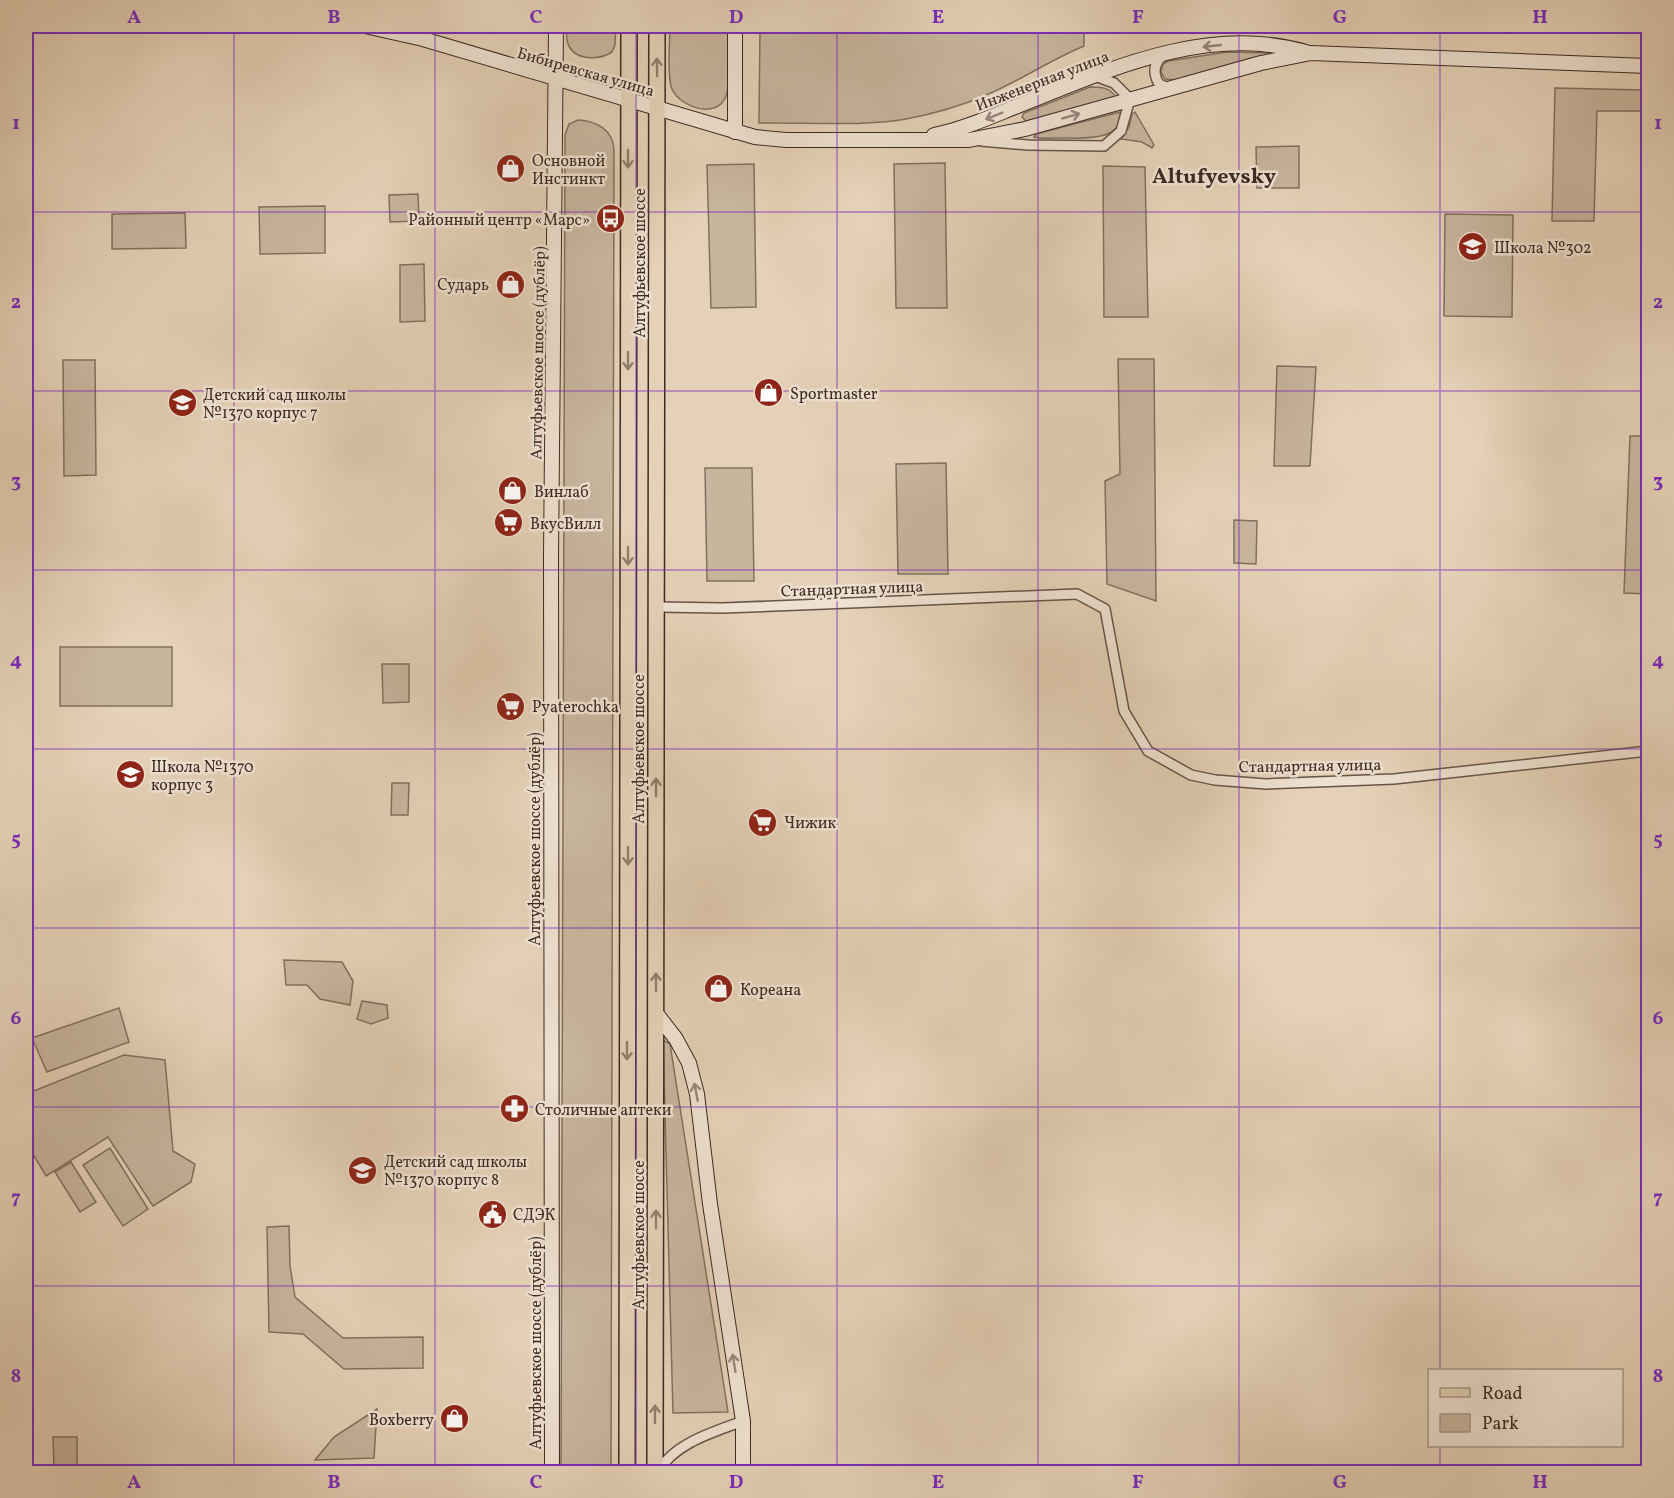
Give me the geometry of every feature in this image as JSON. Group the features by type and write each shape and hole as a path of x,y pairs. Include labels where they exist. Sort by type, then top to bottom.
{"main road":[{"name":"Бибиревская улица","path":"365,26 423,39 658,109"},
{"name":"Алтуфьевское шоссе (дублёр)","path":"552,1473 551,556 556,26"},
{"name":"Алтуфьевское шоссе","path":"627,1473 629,26"},
{"name":"Алтуфьевское шоссе","path":"657,26 657,1473"},
{"path":"735,26 735,132"},
{"name":"Инженерная улица","path":"890,140 932,135 968,125 1094,76 1167,52 1243,43 1287,46 1311,53"},
{"name":"Инженерная улица","path":"658,109 735,132 769,139 969,140 1025,129 1261,63 1311,53 1648,66"},
{"path":"656,1013 676,1039 689,1063 697,1094 710,1203 743,1421 743,1473"}],"street":[{"path":"1167,52 1155,64 1155,75 1159,84 1172,88"},
{"path":"969,140 1028,145 1104,146 1121,131 1130,99 1114,83 1094,76"},
{"name":"Стандартная улица","path":"657,607 723,608 1077,594 1105,609 1124,711 1148,751 1191,775 1215,780 1266,784 1394,779 1648,751"},
{"path":"657,1473 664,1461 684,1447 711,1433 743,1421"}],"green space":[{"path":"567,26 616,26 615,45 612,52 593,58 579,55 570,47"},
{"path":"670,26 728,26 730,71 726,96 721,104 714,108 697,108 680,100 674,93 669,72"},
{"path":"760,26 1084,26 1084,46 986,95 926,115 870,123 759,123"},
{"path":"1227,52 1276,53 1175,80 1165,79 1161,72 1163,64 1168,61"},
{"path":"1090,87 1108,90 1116,98 1026,121 1022,117 1024,113"},
{"path":"1555,88 1644,90 1644,111 1597,111 1594,221 1552,221"},
{"path":"1120,112 1119,122 1115,129 1100,136 1090,138 1034,137 1036,134"},
{"path":"1135,112 1154,145 1152,148 1142,142 1121,139"},
{"path":"578,120 592,122 603,128 611,137 614,150 611,1472 561,1472 565,135 569,124"},
{"path":"1299,146 1299,188 1257,188 1256,147"},
{"path":"945,163 947,308 896,308 894,164"},
{"path":"754,164 756,307 711,308 707,165"},
{"path":"1103,166 1145,167 1148,317 1104,317"},
{"path":"418,194 419,221 390,222 389,195"},
{"path":"325,206 325,253 260,254 259,207"},
{"path":"185,213 186,248 112,249 112,214"},
{"path":"1445,214 1513,215 1512,317 1444,316"},
{"path":"424,264 425,321 400,322 400,265"},
{"path":"1118,359 1154,359 1156,601 1107,584 1105,481 1120,474"},
{"path":"63,360 95,360 96,475 64,476"},
{"path":"1277,366 1316,367 1310,466 1274,466"},
{"path":"1630,436 1648,436 1648,594 1624,593"},
{"path":"946,463 948,574 898,574 896,464"},
{"path":"705,468 752,468 754,581 707,581"},
{"path":"1234,520 1257,521 1256,564 1234,563"},
{"path":"60,647 172,647 172,706 60,706"},
{"path":"382,664 409,664 409,702 383,703"},
{"path":"392,783 409,783 408,815 391,815"},
{"path":"284,960 342,962 353,981 350,1005 320,999 307,985 286,985"},
{"path":"362,1001 387,1005 388,1018 371,1024 357,1019"},
{"path":"119,1008 129,1042 47,1072 32,1038"},
{"path":"663,1040 670,1044 728,1412 673,1413"},
{"path":"124,1055 165,1060 173,1151 195,1164 191,1182 153,1206 108,1137 46,1176 26,1142 26,1094"},
{"path":"110,1148 148,1209 123,1226 83,1165"},
{"path":"71,1162 96,1202 80,1212 55,1172"},
{"path":"289,1226 290,1266 295,1297 343,1338 423,1337 423,1368 344,1369 303,1334 269,1332 267,1227"},
{"path":"377,1409 374,1458 315,1460 334,1437"},
{"path":"53,1437 77,1437 77,1467 54,1467"}],"place":[{"name":"Основной Инстинкт","path":"511,169"},
{"name":"Районный центр «Марс»","path":"611,219"},
{"name":"Школа №302","path":"1473,247"},
{"name":"Сударь","path":"510,284"},
{"name":"Sportmaster","path":"769,393"},
{"name":"Детский сад школы №1370 корпус 7","path":"182,403"},
{"name":"Винлаб","path":"513,491"},
{"name":"ВкусВилл","path":"509,523"},
{"name":"Pyaterochka","path":"511,706"},
{"name":"Школа №1370 корпус 3","path":"130,775"},
{"name":"Чижик","path":"763,822"},
{"name":"Кореана","path":"719,989"},
{"name":"Столичные аптеки","path":"514,1109"},
{"name":"Детский сад школы №1370 корпус 8","path":"363,1170"},
{"name":"СДЭК","path":"492,1214"},
{"name":"Boxberry","path":"455,1419"}],"district":[{"name":"Altufyevsky","path":"1214,175"}]}
